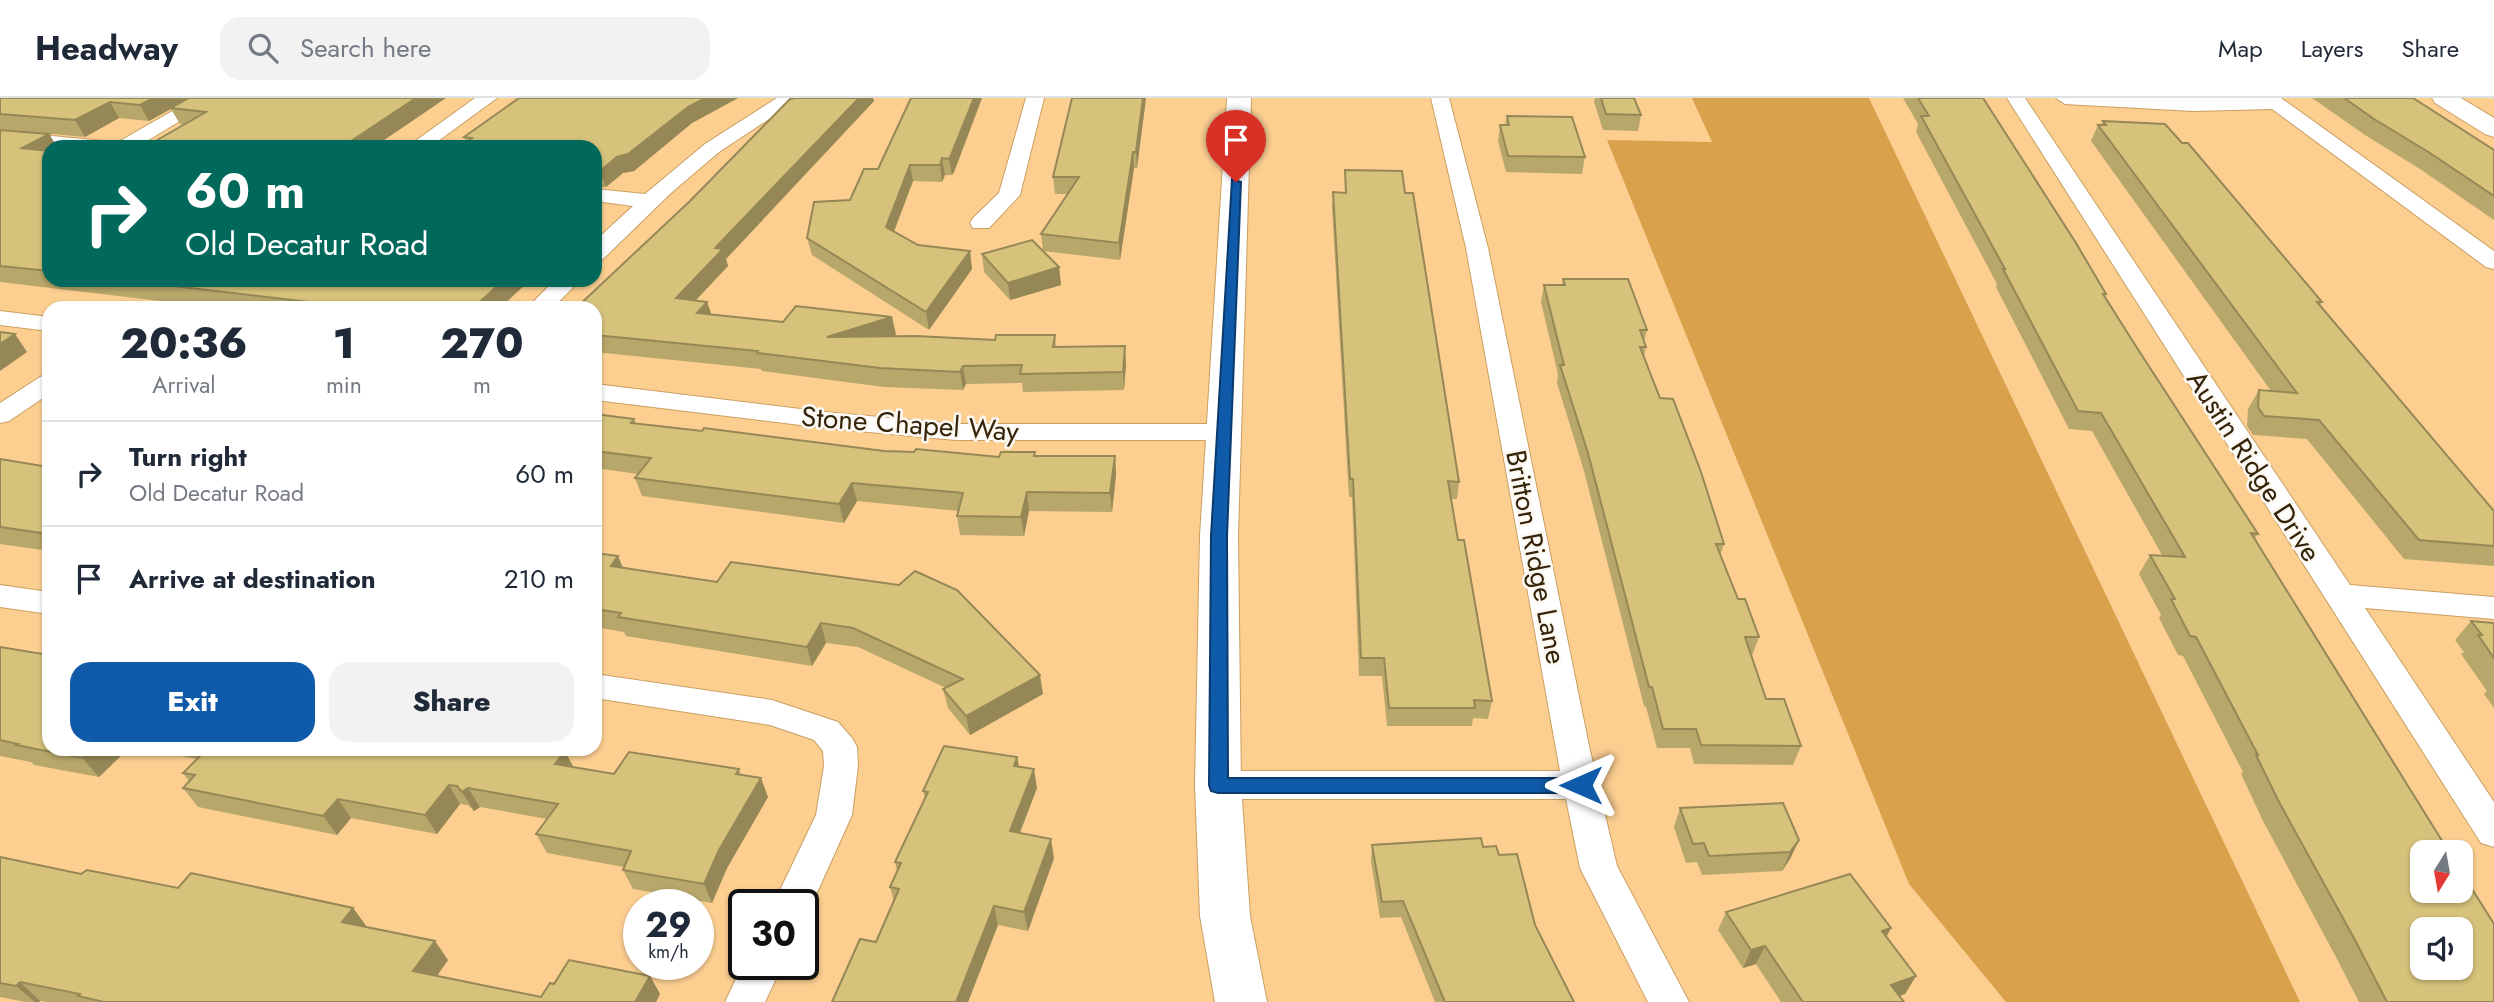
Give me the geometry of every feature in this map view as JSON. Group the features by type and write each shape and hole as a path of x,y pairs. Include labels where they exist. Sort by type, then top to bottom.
{"street":[{"path":"134,140 209,98"},
{"path":"427,140 488,98"},
{"path":"602,247 650,201 724,137 757,114 792,98"},
{"path":"981,223 1009,195 1035,98"},
{"path":"1239,98 1226,432 1219,536 1218,785 1225,916 1241,1002"},
{"name":"Britton Ridge Lane","path":"1440,98 1477,248 1598,867 1669,1002"},
{"name":"Austin Ridge Drive","path":"2016,98 2337,595 2494,832"},
{"path":"2065,98 2193,104 2272,101 2494,262"},
{"path":"2444,98 2494,129"},
{"path":"0,137 42,141"},
{"path":"602,196 650,201"},
{"path":"546,301 561,287"},
{"path":"0,317 42,323"},
{"path":"0,415 42,387"},
{"name":"Stone Chapel Way","path":"602,393 825,420 956,432 1226,432"},
{"path":"2337,595 2494,608"},
{"path":"0,596 42,602"},
{"path":"602,687 772,713 826,731 840,747 841,766 834,815 799,889"},
{"path":"1218,785 1581,785"},
{"path":"745,1002 755,980"}],"shaded area":[{"path":"1692,98 1869,98 2300,1002 2006,1002 1909,884 1607,140 1712,142"}],"building":[{"path":"0,98 153,98 140,105 110,102 75,120 0,114"},
{"path":"189,98 416,98 353,140 157,140 206,112 171,108"},
{"path":"519,98 705,98 688,107 628,154 617,157 602,169 602,140 470,140 472,138 464,137"},
{"path":"859,98 715,248 723,249 676,298 707,302 697,313 783,322 796,306 892,317 827,337 916,336 995,340 996,335 1055,335 1053,347 1125,346 1123,372 1020,374 1022,365 963,366 960,372 880,368 757,353 758,351 602,336 602,301 583,301 598,287 602,287 602,284 690,201 790,99"},
{"path":"911,98 974,98 949,159 942,158 940,165 910,165 886,227 918,245 970,251 926,312 807,238 814,202 850,200 864,169 878,169"},
{"path":"1072,98 1143,98 1119,243 1041,234 1079,177 1053,177"},
{"path":"1601,98 1634,98 1641,115 1606,114"},
{"path":"1918,98 1983,98 2076,243 2106,294 2103,294 2258,534 2251,533 2442,840 2410,840 2410,903 2473,903 2473,891 2494,924 2494,1002 2387,1002 2279,802 2258,755 2196,637 2190,636 2171,599 2175,599 2150,555 2185,557 2101,413 2078,411 2005,269 1921,116 1929,116"},
{"path":"2344,98 2413,98 2494,150 2494,196 2374,119"},
{"path":"1507,116 1572,117 1585,157 1508,156 1500,125 1509,125"},
{"path":"2103,121 2165,124 2182,143 2188,143 2322,302 2317,302 2494,511 2494,546 2419,540 2319,420 2264,416 2258,407 2259,390 2297,393 2098,125 2106,125"},
{"path":"0,130 49,134 22,148 42,150 42,270 0,266"},
{"path":"1345,170 1402,171 1405,193 1413,193 1459,482 1448,481 1458,540 1464,540 1492,701 1474,700 1475,708 1389,708 1384,658 1361,658 1353,479 1350,479 1333,192 1346,193"},
{"path":"1032,240 1059,267 1008,283 982,254"},
{"path":"1563,279 1628,279 1647,330 1640,330 1646,347 1640,347 1660,398 1673,399 1701,472 1724,544 1716,544 1738,599 1745,599 1759,637 1745,637 1766,699 1784,699 1801,746 1701,745 1696,729 1663,729 1652,687 1649,687 1588,453 1560,365 1564,365 1544,285 1565,285"},
{"path":"182,287 496,287 481,301 301,301"},
{"path":"0,332 15,334 0,344"},
{"path":"602,415 634,419 631,423 702,431 704,428 884,451 914,452 916,449 999,457 1001,452 1035,452 1034,456 1115,456 1110,493 1027,492 1021,517 957,516 963,493 852,483 839,504 635,478 651,458 602,452"},
{"path":"0,459 42,466 42,533 0,527"},
{"path":"602,554 618,556 611,566 717,582 731,562 899,585 915,571 957,590 1040,675 966,716 943,689 963,679 853,628 821,623 807,647 618,617 621,613 602,610"},
{"path":"2471,621 2494,623 2494,658 2478,635 2482,635"},
{"path":"0,647 42,654 42,750 0,740"},
{"path":"944,746 1017,757 1014,766 1034,769 1010,831 1051,839 1024,912 994,906 956,1002 832,1002 860,939 876,942 899,889 890,887 901,863 895,862 928,792 923,791"},
{"path":"629,752 739,769 736,774 761,778 719,850 704,884 623,870 631,851 536,834 558,804 468,788 462,792 457,786 449,785 425,815 338,799 323,816 183,788 195,775 183,773 200,756 561,756 555,764 614,774"},
{"path":"1783,803 1799,840 1790,852 1709,856 1704,843 1693,844 1680,808"},
{"path":"1481,838 1483,847 1496,846 1499,855 1517,854 1535,925 1574,1002 1445,1002 1403,901 1382,902 1372,845"},
{"path":"0,857 81,874 87,870 178,888 191,873 353,908 342,922 435,941 413,971 541,997 550,983 554,984 569,960 623,971 623,980 648,980 635,1002 104,1002 78,996 80,994 20,982 16,986 0,983"},
{"path":"1850,874 1891,928 1882,931 1916,976 1891,985 1904,1002 1803,1002 1765,946 1751,950 1726,912"}],"route":[{"path":"1236,182 1219,536 1218,785 1581,785"}]}
